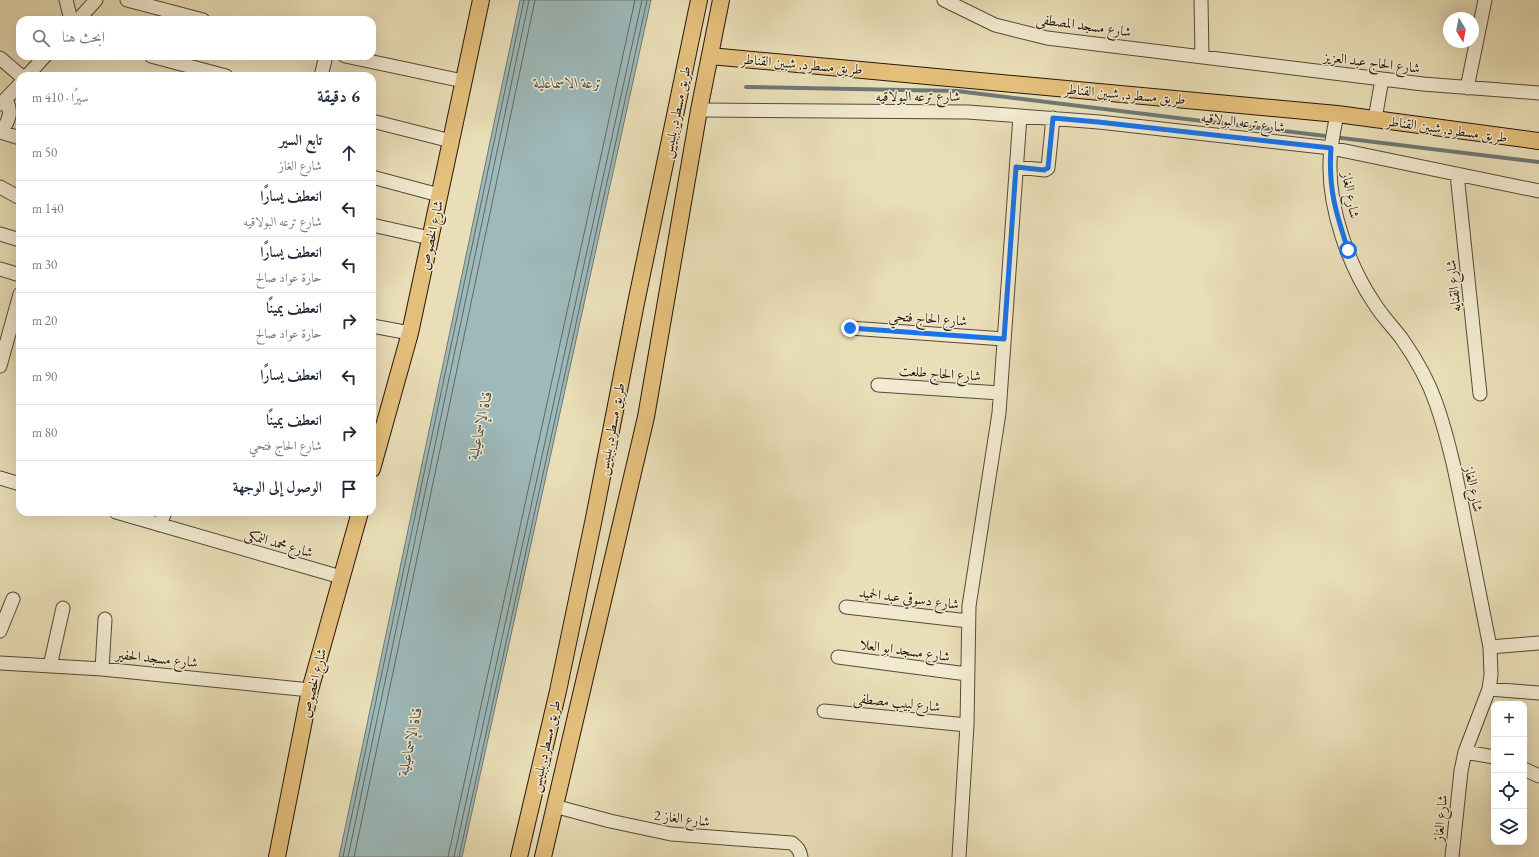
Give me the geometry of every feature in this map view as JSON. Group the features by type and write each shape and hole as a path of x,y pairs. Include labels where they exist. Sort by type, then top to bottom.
{"main road":[{"name":"شارع الخصوص","path":"376,454 410,333 481,0"},
{"name":"طريق مسطرد, بلبيس","path":"519,857 558,691 699,0"},
{"name":"طريق مسطرد, بلبيس","path":"543,857 646,418 699,110 721,0"},
{"name":"طريق مسطرد, شبين القناطر","path":"710,56 1338,114 1539,141"},
{"name":"شارع الخصوص","path":"277,857 310,690 359,516"}],"street":[{"path":"66,0 70,16"},
{"path":"126,0 188,16"},
{"name":"شارع مسجد المصطفى","path":"944,0 994,25 1047,38 1202,57"},
{"path":"1201,0 1202,57"},
{"path":"1468,88 1485,0"},
{"path":"82,16 95,1"},
{"path":"1,57 24,72"},
{"name":"شارع الحاج عبد العزيز","path":"1202,57 1382,79 1468,88 1539,93"},
{"path":"31,72 41,60"},
{"path":"167,60 211,72"},
{"path":"322,72 325,60"},
{"path":"364,60 463,81"},
{"path":"1375,119 1382,79"},
{"path":"16,88 2,103 10,107 10,117 0,132 16,137"},
{"name":"شارع ترعه البولاقيه","path":"699,110 968,112 1106,123 1331,148 1539,191"},
{"name":"شارع الغاز","path":"1338,114 1331,148 1330,180 1335,211 1348,250 1361,280 1374,304 1416,360 1436,403 1454,468 1490,648 1491,675 1489,689 1465,752 1461,771 1452,857"},
{"path":"959,857 967,726 968,621 972,581 996,439 1020,116"},
{"path":"1016,167 1044,170 1048,168 1053,118"},
{"path":"376,122 451,141"},
{"name":"شارع القنايه","path":"1457,174 1480,394"},
{"path":"376,178 439,195"},
{"path":"0,187 16,196"},
{"path":"376,226 430,238"},
{"path":"0,234 16,239"},
{"path":"0,269 16,274"},
{"path":"0,366 16,308"},
{"path":"376,327 410,333"},
{"name":"شارع الحاج فتحي","path":"850,328 1004,339"},
{"name":"شارع الحاج طلعت","path":"878,385 1000,393"},
{"path":"0,478 16,483"},
{"name":"شارع محمد النمكى","path":"130,516 341,577"},
{"path":"160,525 163,516"},
{"path":"0,630 13,599"},
{"name":"شارع دسوقي عبد الحميد","path":"846,607 968,621"},
{"path":"50,666 63,608"},
{"path":"102,669 105,619"},
{"path":"1490,648 1539,643"},
{"name":"شارع مسجد ابو العلا","path":"838,657 967,674"},
{"name":"شارع مسجد الحفير","path":"0,663 102,669 310,690"},
{"path":"1489,689 1539,693"},
{"name":"شارع لبيب مصطفى","path":"824,711 967,726"},
{"path":"1465,752 1491,756"},
{"path":"1527,770 1539,776"},
{"name":"شارع الغاز 2","path":"554,806 625,825 671,834 792,843 797,847 801,857"}],"water":[{"name":"ترعة الاسماعلية","path":"520,0 651,0 462,857 339,857"}],"waterway":[{"path":"746,87 957,91 1539,162"}],"route":[{"path":"850,328 1004,339 1016,167 1044,170 1048,168 1053,118 1331,148 1330,180 1332,196 1335,211 1348,250"}],"water label":[{"name":"قناة الإسماعيلية","path":"480,425"},
{"name":"قناة الإسماعيلية","path":"410,741"}]}
